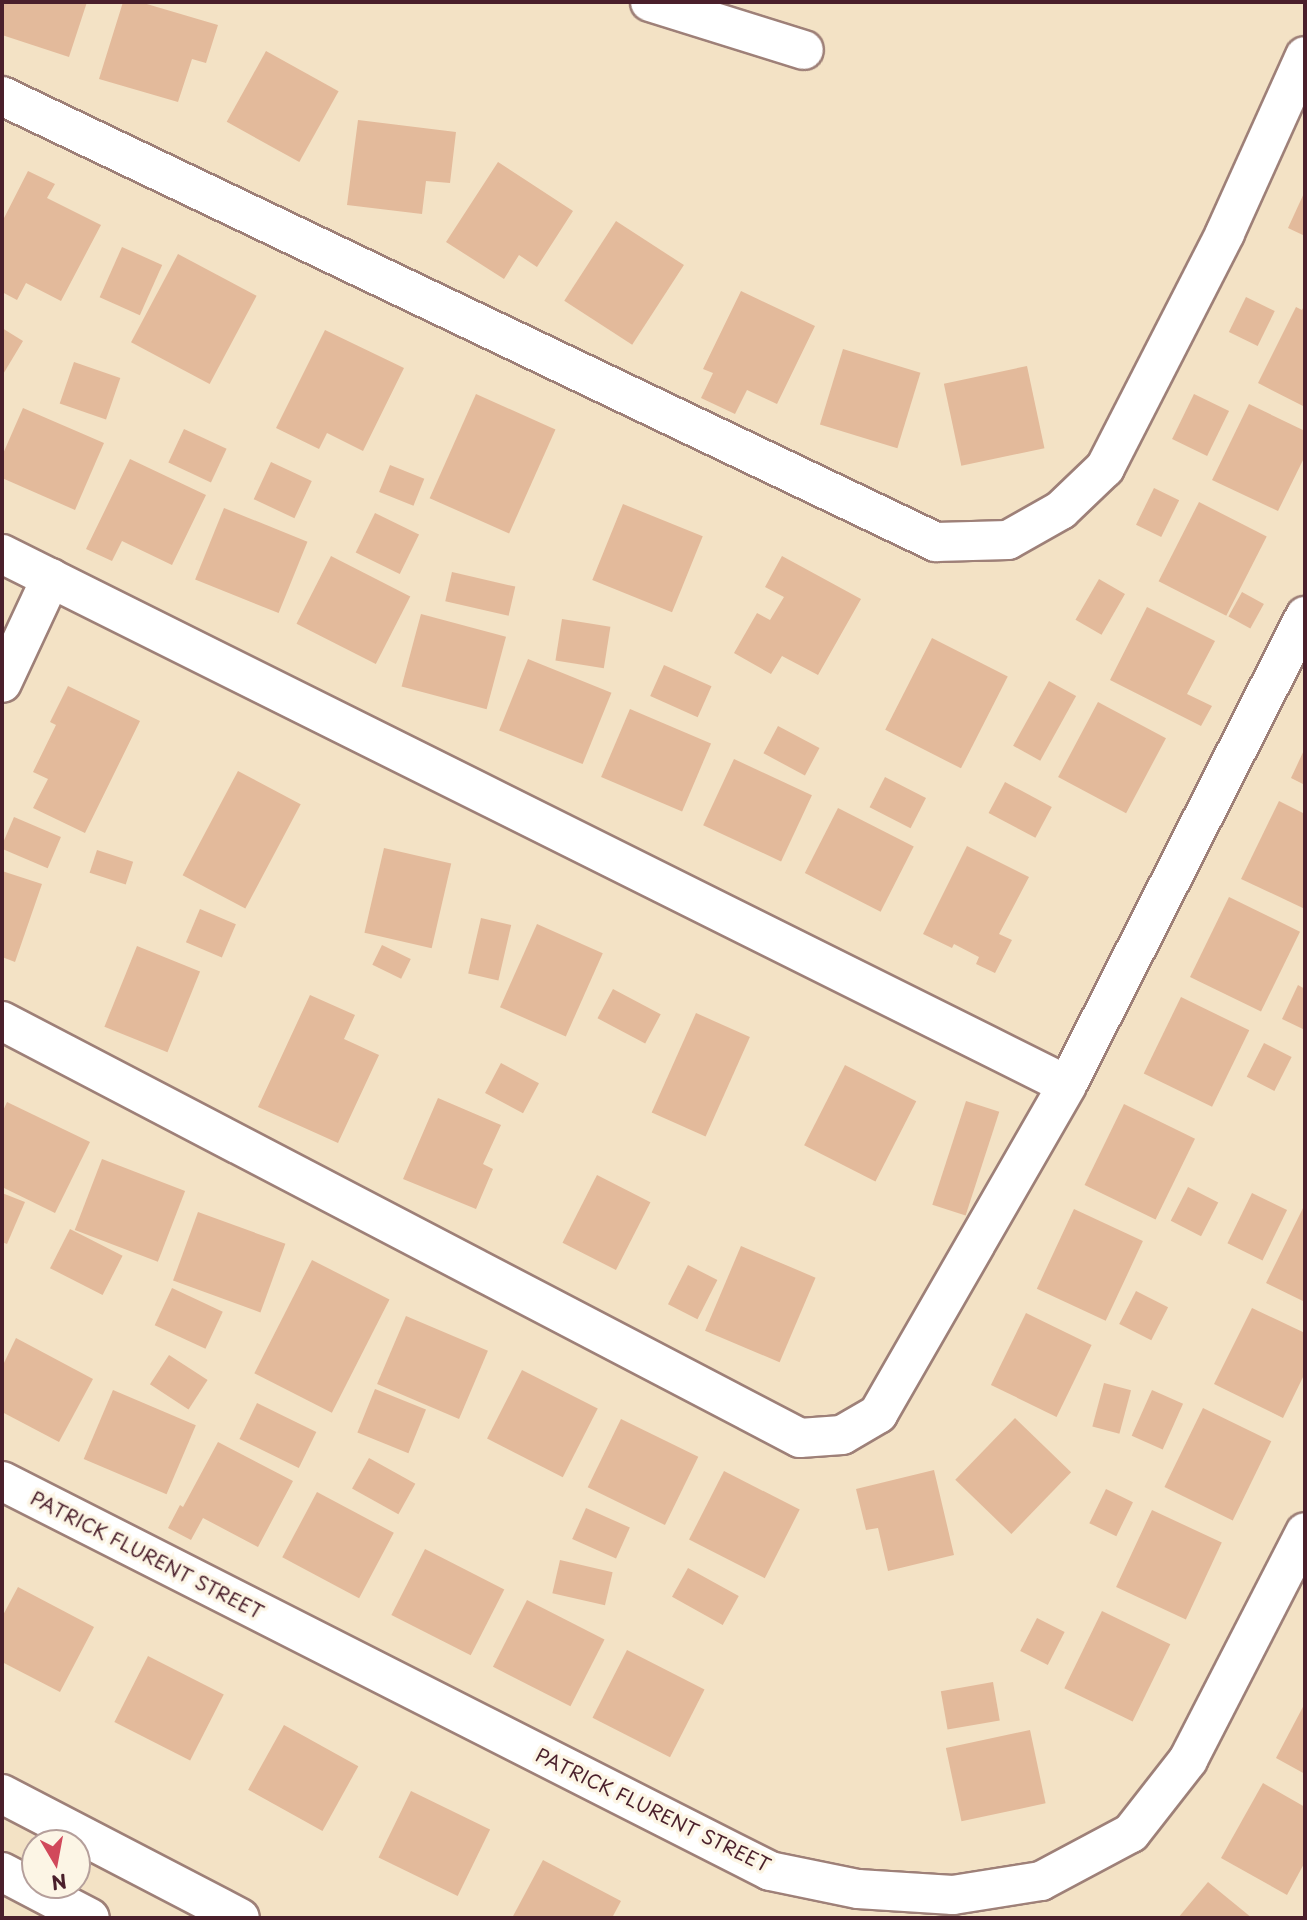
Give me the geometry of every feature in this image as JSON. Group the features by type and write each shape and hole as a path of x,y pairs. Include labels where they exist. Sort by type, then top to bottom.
{"street":[{"path":"650,2 804,50"},
{"path":"2,96 936,542 1008,540 1061,510 1105,468 1225,233 1305,57"},
{"path":"2,554 1067,1086"},
{"path":"2,683 51,578"},
{"path":"2,1021 800,1438 842,1435 878,1414 1067,1086 1305,615"},
{"name":"PATRICK FLURENT STREET","path":"2,1481 771,1871 858,1889 953,1895 1041,1881 1131,1833 1188,1760 1305,1532"},
{"path":"2,1794 240,1918"},
{"path":"2,1872 90,1918"}],"building":[{"path":"2,2 87,2 69,57 2,35"},
{"path":"123,2 140,2 218,25 206,63 192,59 178,102 99,79"},
{"path":"266,51 339,91 299,162 227,122"},
{"path":"358,120 456,132 450,183 426,181 422,214 347,205"},
{"path":"498,162 573,211 537,267 519,255 504,279 446,242"},
{"path":"28,171 55,184 47,198 101,225 61,301 26,283 17,300 2,292 2,222"},
{"path":"1305,191 1305,236 1288,228"},
{"path":"616,221 684,265 632,345 564,301"},
{"path":"122,247 162,265 140,315 100,297"},
{"path":"178,254 257,296 210,384 131,342"},
{"path":"741,291 815,326 777,404 747,390 735,414 701,398 713,373 703,369"},
{"path":"1246,297 1275,311 1258,346 1229,332"},
{"path":"1305,304 1305,407 1258,383 1296,307 1302,310"},
{"path":"2,328 23,341 2,376"},
{"path":"325,330 404,368 363,451 327,433 319,449 276,428"},
{"path":"843,349 920,373 897,448 820,425"},
{"path":"74,362 120,378 106,420 60,404"},
{"path":"1027,366 1044,448 961,466 944,384"},
{"path":"476,394 555,429 509,534 430,498"},
{"path":"1194,394 1229,411 1207,456 1172,439"},
{"path":"1249,404 1305,431 1305,456 1278,511 1212,480"},
{"path":"23,408 104,443 75,510 2,478 2,456"},
{"path":"184,429 227,449 211,482 168,463"},
{"path":"130,459 206,495 172,565 122,541 112,561 86,549"},
{"path":"271,462 312,481 294,518 254,499"},
{"path":"390,465 424,479 413,506 379,492"},
{"path":"1154,488 1179,500 1161,537 1136,525"},
{"path":"1199,502 1267,537 1226,616 1159,581"},
{"path":"623,504 703,536 672,612 592,580"},
{"path":"224,508 307,542 279,613 195,579"},
{"path":"375,513 419,534 400,574 356,553"},
{"path":"331,556 410,596 376,664 296,624"},
{"path":"782,556 861,599 818,675 782,656 771,674 734,653 757,613 770,620 784,597 765,587"},
{"path":"452,572 515,587 509,616 445,601"},
{"path":"1099,579 1125,594 1101,635 1076,620"},
{"path":"1242,592 1264,604 1250,629 1228,616"},
{"path":"1147,607 1215,641 1187,694 1212,706 1201,726 1110,680"},
{"path":"421,614 506,637 487,709 402,686"},
{"path":"562,619 610,627 604,668 555,660"},
{"path":"932,638 1008,677 961,768 885,730"},
{"path":"528,659 611,693 583,764 499,730"},
{"path":"664,665 712,686 698,717 650,696"},
{"path":"1049,681 1076,696 1040,761 1013,746"},
{"path":"68,686 140,721 85,833 33,808 48,779 33,772 56,725 50,722"},
{"path":"1098,702 1166,738 1126,813 1058,777"},
{"path":"630,709 711,743 682,812 601,777"},
{"path":"778,726 819,748 805,775 763,753"},
{"path":"1305,748 1305,785 1291,778"},
{"path":"734,759 812,795 781,862 703,825"},
{"path":"238,771 301,804 245,909 183,875"},
{"path":"885,777 926,798 911,828 870,807"},
{"path":"1005,782 1052,807 1035,838 989,813"},
{"path":"1279,801 1305,814 1305,909 1241,879"},
{"path":"838,808 914,847 881,912 805,873"},
{"path":"14,817 61,837 48,868 2,849"},
{"path":"967,846 1029,877 999,934 1012,940 995,973 976,964 979,957 954,944 952,948 923,934"},
{"path":"384,848 451,864 432,948 364,933"},
{"path":"97,850 133,862 126,885 90,873"},
{"path":"2,871 42,884 15,962 2,957"},
{"path":"1229,897 1300,932 1261,1012 1190,977"},
{"path":"200,909 236,924 222,957 186,942"},
{"path":"481,918 511,925 498,981 468,974"},
{"path":"537,924 603,953 566,1036 500,1007"},
{"path":"382,945 411,959 401,979 372,965"},
{"path":"137,946 200,971 167,1052 104,1027"},
{"path":"1298,985 1305,989 1305,1030 1282,1019"},
{"path":"613,989 661,1014 645,1043 598,1018"},
{"path":"310,995 355,1015 344,1039 379,1055 338,1143 258,1107"},
{"path":"1181,997 1249,1030 1212,1107 1144,1073"},
{"path":"696,1013 750,1037 706,1137 652,1113"},
{"path":"1264,1043 1292,1057 1274,1091 1247,1077"},
{"path":"501,1063 539,1083 523,1113 485,1093"},
{"path":"845,1065 916,1101 875,1182 804,1145"},
{"path":"438,1098 501,1125 483,1164 493,1169 476,1209 403,1179"},
{"path":"966,1101 999,1112 966,1215 932,1205"},
{"path":"7,1102 90,1142 55,1213 2,1187 2,1113"},
{"path":"1124,1104 1195,1139 1156,1220 1085,1185"},
{"path":"102,1159 185,1191 158,1262 75,1230"},
{"path":"597,1175 650,1202 616,1270 562,1243"},
{"path":"1188,1187 1218,1202 1201,1236 1171,1221"},
{"path":"2,1193 25,1202 7,1244 2,1242"},
{"path":"1252,1193 1287,1210 1263,1260 1227,1243"},
{"path":"1305,1204 1305,1302 1266,1283"},
{"path":"1074,1209 1143,1241 1106,1321 1037,1289"},
{"path":"198,1212 285,1244 260,1312 173,1281"},
{"path":"70,1229 123,1256 103,1295 50,1268"},
{"path":"741,1246 816,1278 780,1362 705,1331"},
{"path":"312,1260 390,1299 332,1413 254,1373"},
{"path":"688,1265 717,1280 697,1319 668,1304"},
{"path":"172,1288 223,1312 205,1349 155,1325"},
{"path":"1136,1291 1168,1307 1151,1340 1119,1324"},
{"path":"1252,1308 1305,1333 1305,1373 1283,1418 1214,1384"},
{"path":"1026,1313 1092,1345 1057,1417 991,1385"},
{"path":"406,1316 488,1351 459,1419 377,1384"},
{"path":"16,1338 93,1379 59,1442 2,1412 2,1367"},
{"path":"169,1355 208,1380 189,1409 150,1384"},
{"path":"522,1370 598,1409 563,1477 487,1439"},
{"path":"1104,1383 1131,1390 1119,1434 1092,1426"},
{"path":"375,1389 426,1410 408,1453 357,1433"},
{"path":"113,1390 196,1425 167,1494 84,1459"},
{"path":"1152,1390 1183,1404 1163,1450 1132,1436"},
{"path":"257,1403 316,1432 299,1468 239,1439"},
{"path":"1203,1408 1271,1441 1233,1520 1164,1487"},
{"path":"1015,1418 1071,1472 1011,1534 955,1480"},
{"path":"621,1419 698,1457 665,1525 588,1487"},
{"path":"218,1442 293,1481 258,1547 203,1518 191,1540 168,1528 180,1505 183,1507"},
{"path":"369,1458 415,1484 398,1514 352,1489"},
{"path":"934,1470 954,1555 888,1571 878,1528 866,1530 856,1489"},
{"path":"724,1471 800,1510 765,1578 689,1540"},
{"path":"1106,1489 1133,1502 1116,1536 1089,1523"},
{"path":"317,1492 394,1533 359,1598 282,1557"},
{"path":"586,1508 630,1528 616,1559 572,1539"},
{"path":"1152,1510 1222,1543 1186,1620 1116,1587"},
{"path":"425,1549 504,1589 471,1655 391,1615"},
{"path":"560,1560 613,1572 605,1605 552,1593"},
{"path":"688,1568 739,1596 723,1625 672,1597"},
{"path":"18,1587 94,1627 60,1692 2,1662 2,1617"},
{"path":"527,1600 605,1639 570,1706 493,1667"},
{"path":"1102,1611 1170,1644 1133,1722 1064,1688"},
{"path":"1037,1618 1065,1632 1048,1665 1020,1651"},
{"path":"627,1650 705,1689 670,1757 592,1718"},
{"path":"148,1656 224,1695 190,1761 114,1722"},
{"path":"993,1682 1000,1720 948,1730 941,1691"},
{"path":"1305,1703 1305,1774 1276,1758"},
{"path":"284,1725 358,1766 322,1831 248,1790"},
{"path":"1030,1730 1046,1803 961,1821 946,1748"},
{"path":"1263,1783 1305,1807 1305,1862 1287,1895 1221,1858"},
{"path":"411,1791 490,1830 458,1896 379,1858"},
{"path":"543,1860 621,1901 612,1918 512,1918"},
{"path":"1208,1882 1252,1918 1178,1918"}]}
